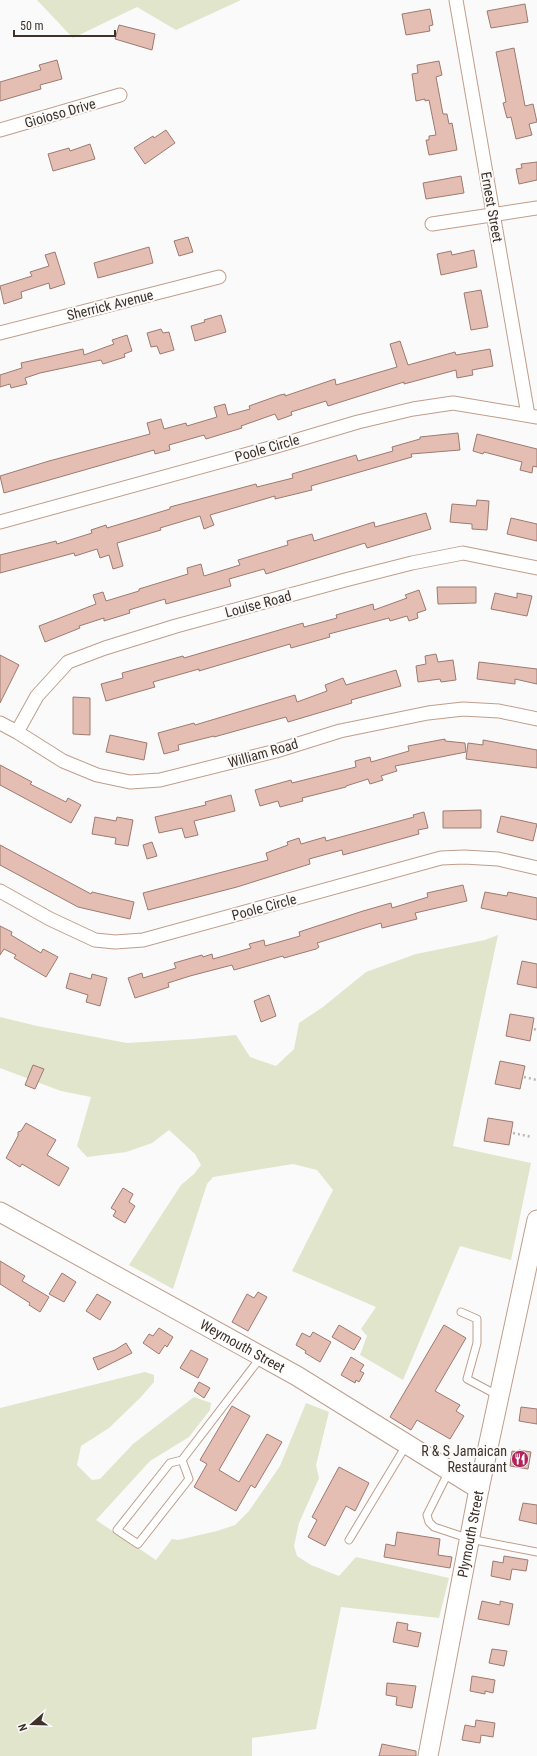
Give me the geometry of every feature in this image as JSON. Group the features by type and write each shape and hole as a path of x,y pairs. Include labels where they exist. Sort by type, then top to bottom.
{"main road":[{"name":"Weymouth Street","path":"0,1212 297,1376 479,1489"},
{"name":"Plymouth Street","path":"428,1756 479,1489 499,1396 527,1282 537,1220"}],"street":[{"name":"Ernest Street","path":"456,0 494,215 533,416"},
{"name":"Gioioso Drive","path":"0,130 120,96"},
{"path":"432,224 537,208"},
{"name":"Sherrick Avenue","path":"0,333 219,277"},
{"name":"Poole Circle","path":"0,522 270,448 358,422 413,409 453,403 533,416"},
{"name":"Louise Road","path":"17,732 37,696 68,662 140,637 349,579 412,563 463,553 537,568"},
{"name":"William Road","path":"0,723 63,761 97,775 130,782 160,780 276,750 340,731 428,713 463,709 498,711 537,719"},
{"name":"Poole Circle","path":"0,891 95,940 115,942 143,940 441,858 464,857 498,859 537,868"}],"lane":[{"path":"461,1312 477,1319 477,1344 467,1379 499,1396"},
{"path":"182,1460 189,1479 138,1544 117,1530 170,1463 182,1460 261,1357"},
{"path":"349,1540 407,1444"},
{"path":"449,1471 428,1515 429,1522 434,1527 470,1539 537,1552"}],"path":[{"path":"524,1077 537,1080"},
{"path":"513,1133 532,1136"}],"green space":[{"path":"37,0 241,0 176,30 137,7 73,38"},
{"path":"498,935 453,1146 531,1163 511,1260 460,1246 403,1380 360,1355 367,1336 361,1329 376,1307 292,1271 333,1190 317,1170 293,1164 213,1177 207,1184 173,1289 129,1265 181,1185 194,1174 201,1165 195,1154 169,1130 152,1143 126,1152 87,1157 77,1146 91,1097 61,1091 0,1068 0,1017 37,1026 127,1043 236,1035 250,1057 276,1066 294,1049 299,1023 323,1007 366,972 416,954 485,940"},
{"path":"145,1372 154,1375 154,1382 109,1428 81,1446 77,1465 92,1480 100,1479 133,1444 194,1397 211,1403 210,1410 189,1437 150,1461 96,1520 156,1560 172,1539 178,1540 217,1531 235,1525 249,1511 280,1466 306,1403 329,1412 316,1465 319,1478 299,1523 294,1546 297,1556 311,1565 339,1576 356,1557 449,1578 439,1618 341,1607 316,1729 252,1738 252,1756 0,1756 0,1408"}],"building":[{"path":"525,4 528,22 491,28 487,11"},
{"path":"430,9 433,25 429,26 430,31 406,35 402,14"},
{"path":"119,25 155,34 152,50 115,39"},
{"path":"514,48 525,106 533,104 537,122 529,124 532,135 516,139 511,117 507,118 503,103 506,102 496,52"},
{"path":"57,60 62,79 40,85 41,89 0,101 0,82 41,70 39,65"},
{"path":"439,61 442,75 436,77 443,114 447,114 449,124 452,123 457,150 429,155 426,140 429,140 429,136 436,135 429,100 425,101 425,99 416,101 412,74 418,73 417,65"},
{"path":"166,130 175,143 145,164 134,148"},
{"path":"90,144 95,159 53,171 48,154 69,148 70,151"},
{"path":"537,162 537,180 519,184 516,169 522,168 521,164"},
{"path":"461,176 464,193 426,199 423,183"},
{"path":"188,237 193,252 179,256 174,241"},
{"path":"149,247 153,263 98,278 94,263"},
{"path":"474,250 477,267 441,275 437,254 451,251 452,255"},
{"path":"55,252 65,284 50,289 49,283 21,292 22,298 4,304 0,286 32,276 30,272 49,266 45,255"},
{"path":"481,290 488,327 471,330 464,293"},
{"path":"221,315 226,332 195,341 191,326"},
{"path":"161,329 163,333 169,332 174,350 160,354 157,346 151,347 147,333"},
{"path":"127,335 132,351 124,354 125,357 103,364 101,360 40,373 25,378 27,384 11,388 10,384 0,387 0,375 22,368 21,363 83,349 84,355 114,344 112,340"},
{"path":"400,341 408,365 455,352 456,355 490,349 493,366 472,370 473,375 457,378 456,370 404,384 404,382 328,406 326,401 291,412 292,415 278,420 275,414 241,426 242,428 206,439 204,435 169,445 170,450 155,454 154,450 4,493 0,476 49,461 150,434 147,423 161,419 164,429 186,423 187,426 217,417 214,407 225,404 228,415 250,409 249,406 280,395 285,394 285,396 335,379 336,385 397,367 390,344"},
{"path":"458,433 460,450 411,454 412,457 311,486 312,490 275,499 275,496 210,515 214,525 204,529 200,516 160,528 161,530 117,543 123,566 113,569 109,555 100,558 97,549 75,556 74,553 0,573 0,555 56,541 57,544 92,533 91,530 106,525 107,528 170,509 170,507 256,484 257,487 293,478 292,474 356,455 358,461 393,451 392,447 420,439 420,437"},
{"path":"477,434 537,449 537,467 533,466 532,473 520,470 522,462 484,452 483,454 473,451"},
{"path":"477,500 489,501 487,530 472,529 472,524 450,522 452,504 476,506"},
{"path":"426,513 431,529 367,548 365,543 266,574 264,569 229,579 231,586 166,604 165,599 129,610 130,613 104,621 104,618 79,626 80,628 45,642 39,626 96,604 93,595 103,592 106,601 188,574 187,568 201,564 204,576 240,565 238,560 288,545 287,541 312,534 314,541 374,522 375,527"},
{"path":"511,518 537,524 537,541 507,534"},
{"path":"437,587 476,587 476,603 438,604"},
{"path":"419,590 426,610 417,613 418,618 409,621 407,616 390,621 389,618 329,634 330,637 291,648 290,644 199,671 199,669 153,682 155,687 106,701 101,684 123,678 122,673 183,656 184,658 303,623 304,627 337,618 336,615 373,604 374,610 407,598 405,595"},
{"path":"495,593 517,598 517,593 532,596 527,616 491,609"},
{"path":"436,654 438,662 453,660 456,680 441,682 440,679 418,682 416,666 426,664 425,656"},
{"path":"0,655 19,665 0,703"},
{"path":"479,662 537,669 537,684 515,679 515,684 477,679"},
{"path":"396,670 401,686 351,700 352,703 288,722 286,717 214,737 178,745 179,750 164,754 158,733 194,723 195,725 295,695 297,702 327,691 325,685 343,678 346,685"},
{"path":"73,697 90,698 90,735 73,734"},
{"path":"110,735 147,743 144,760 106,752"},
{"path":"445,739 445,741 465,743 466,752 395,766 397,771 381,776 383,780 370,784 368,779 346,787 302,798 303,801 280,807 278,801 260,806 255,790 291,780 292,783 356,767 355,761 370,757 371,762 409,751 408,746"},
{"path":"483,740 537,750 537,768 466,759 468,743 483,745"},
{"path":"0,765 32,782 30,784 66,802 68,798 81,805 71,823 0,785"},
{"path":"231,795 235,811 194,821 198,835 185,838 182,828 159,833 155,817 206,805 205,802"},
{"path":"481,810 481,828 443,828 443,811"},
{"path":"424,812 428,828 418,830 419,834 343,855 342,850 309,859 310,864 237,887 148,910 143,893 268,860 266,853 288,845 287,842 299,838 301,844 325,837 326,841 414,817 413,815"},
{"path":"501,816 537,824 533,841 497,832"},
{"path":"95,817 116,821 117,817 133,820 128,846 115,844 116,838 92,834"},
{"path":"152,842 157,856 147,859 143,845"},
{"path":"0,845 91,894 92,892 134,902 130,919 78,907 0,865"},
{"path":"463,885 467,901 415,913 417,919 382,928 381,923 317,943 319,947 316,949 284,958 283,956 234,970 232,965 190,976 168,983 169,987 135,998 128,978 142,973 143,978 176,968 174,963 202,955 203,957 212,954 213,959 251,948 249,944 264,940 265,946 300,936 299,932 363,911 391,903 392,908 428,897 427,893"},
{"path":"485,892 507,896 508,892 537,898 537,920 481,908"},
{"path":"0,926 12,932 11,935 41,953 43,949 58,957 46,977 14,958 16,955 4,949 0,955"},
{"path":"522,961 537,964 537,988 517,984"},
{"path":"70,973 91,979 92,974 107,978 100,1006 86,1002 88,995 66,988"},
{"path":"269,995 276,1016 261,1022 254,1001"},
{"path":"510,1014 534,1018 530,1041 506,1036"},
{"path":"500,1061 525,1066 520,1089 495,1084"},
{"path":"33,1065 44,1069 35,1089 25,1085"},
{"path":"488,1118 513,1122 509,1145 484,1141"},
{"path":"26,1123 56,1140 47,1155 69,1168 59,1186 22,1164 20,1167 6,1158 18,1136 18,1132 21,1131"},
{"path":"123,1188 133,1194 129,1202 135,1206 125,1223 113,1216 116,1211 111,1208"},
{"path":"0,1261 25,1276 22,1281 49,1297 40,1312 29,1305 30,1303 0,1284"},
{"path":"62,1273 76,1282 64,1302 49,1294"},
{"path":"258,1292 267,1297 248,1331 232,1322 247,1294 254,1298"},
{"path":"97,1294 111,1302 100,1320 86,1311"},
{"path":"339,1325 361,1338 354,1350 332,1337"},
{"path":"444,1325 466,1338 435,1391 460,1405 456,1411 464,1416 450,1439 417,1420 411,1430 390,1417"},
{"path":"159,1328 173,1337 167,1347 165,1345 159,1354 143,1343 149,1334 153,1336"},
{"path":"313,1332 331,1342 320,1362 305,1353 306,1351 296,1345 302,1333 310,1337"},
{"path":"126,1343 132,1353 98,1370 93,1358 115,1350"},
{"path":"191,1350 208,1359 198,1378 180,1368"},
{"path":"351,1357 364,1365 360,1371 364,1373 359,1382 356,1380 355,1383 341,1375"},
{"path":"199,1382 210,1388 204,1398 194,1391"},
{"path":"232,1406 250,1416 219,1470 239,1482 267,1434 282,1442 255,1488 251,1485 236,1511 194,1487 207,1464 200,1460"},
{"path":"521,1407 537,1409 537,1424 519,1421"},
{"path":"519,1450 531,1452 528,1469 510,1466 512,1451 519,1452"},
{"path":"339,1467 369,1483 355,1511 346,1506 325,1546 308,1537 317,1520 312,1517"},
{"path":"523,1503 537,1505 537,1524 519,1520"},
{"path":"397,1532 440,1539 438,1555 452,1557 450,1568 384,1557 386,1544 395,1546"},
{"path":"504,1556 528,1560 526,1571 512,1569 510,1580 491,1576 493,1561 503,1563"},
{"path":"482,1601 500,1605 500,1601 513,1604 509,1625 478,1619"},
{"path":"397,1622 408,1624 407,1630 421,1633 418,1647 393,1642"},
{"path":"492,1649 507,1651 504,1666 489,1663"},
{"path":"472,1676 495,1680 493,1693 485,1691 485,1694 470,1691"},
{"path":"387,1683 416,1686 412,1708 396,1705 397,1697 386,1695"},
{"path":"476,1720 495,1723 493,1737 481,1735 480,1743 462,1740 465,1725 475,1727"},
{"path":"382,1744 416,1751 416,1756 379,1756"}],"place":[{"name":"R & S Jamaican Restaurant","path":"520,1459"}]}
